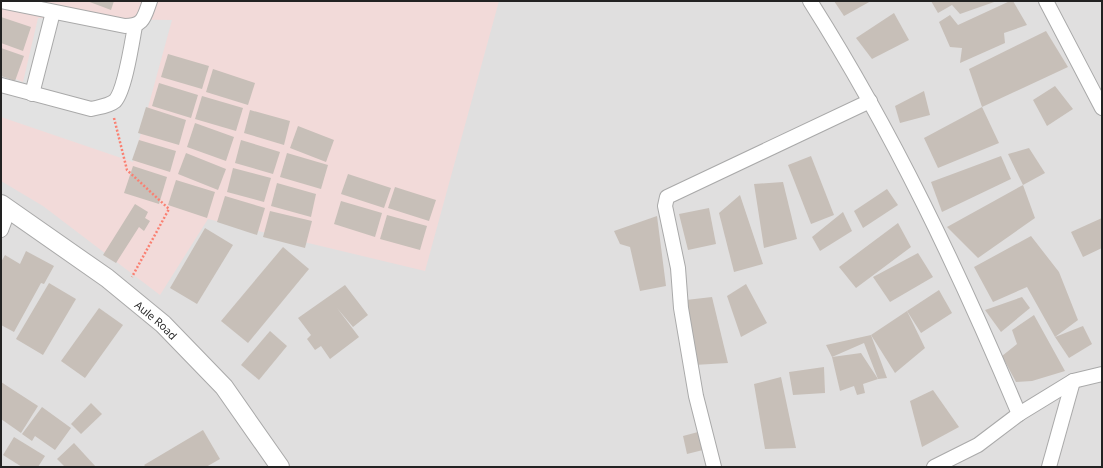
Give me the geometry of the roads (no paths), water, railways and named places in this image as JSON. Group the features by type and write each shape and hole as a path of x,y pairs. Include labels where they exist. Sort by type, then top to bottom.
{"street":[{"path":"1,1 125,26 135,26 142,21 150,1"},
{"path":"810,1 870,101 922,198 990,345 1019,414"},
{"path":"1046,1 1102,108"},
{"path":"32,94 53,12"},
{"path":"1,85 91,109 104,107 114,101 122,89 135,26"},
{"path":"714,467 695,388 681,308 678,268 665,206 667,197 870,101"},
{"path":"1,230 5,206"},
{"name":"Aule Road","path":"5,206 124,292 164,324 224,387 280,467"},
{"path":"934,467 978,444 1019,414 1073,381 1102,374"},
{"path":"1049,467 1073,381"}]}
